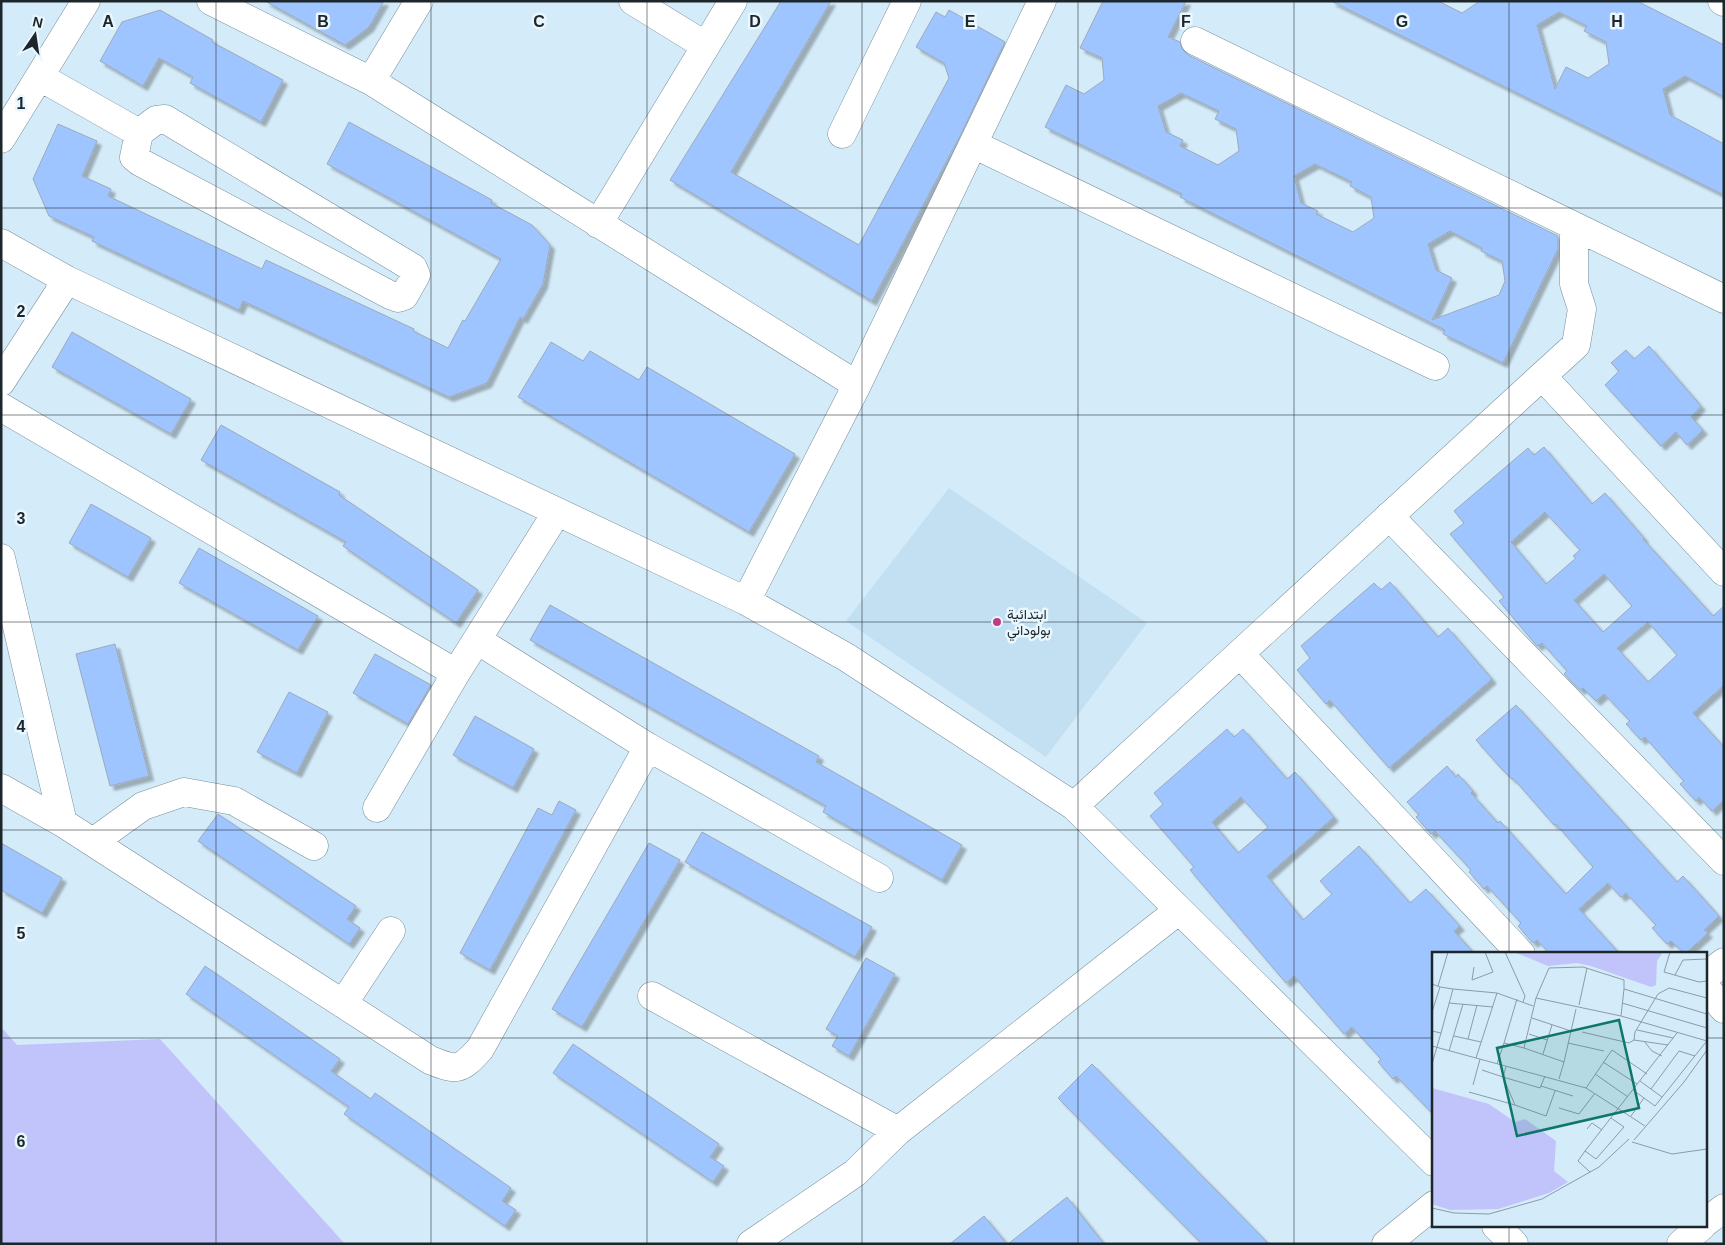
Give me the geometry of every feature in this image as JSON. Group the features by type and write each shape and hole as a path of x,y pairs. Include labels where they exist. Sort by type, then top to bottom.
{"street":[{"path":"1,139 86,1"},
{"path":"210,1 258,12 857,386"},
{"path":"371,81 419,1"},
{"path":"633,1 706,46"},
{"path":"598,224 733,1"},
{"path":"842,134 907,1"},
{"path":"746,601 857,386 1042,1"},
{"path":"1195,41 1724,299"},
{"path":"40,76 139,133"},
{"path":"165,119 413,268 416,274 404,296 398,298 140,162 134,157 139,133 156,120 165,119"},
{"path":"973,144 1435,366"},
{"path":"266,229 286,191"},
{"path":"1074,806 1576,345 1582,309 1574,284 1574,226"},
{"path":"1,243 67,280 746,601 846,657 1074,806 1432,1160"},
{"path":"1,382 67,280"},
{"path":"1542,376 1724,572"},
{"path":"1,408 456,673"},
{"path":"377,808 456,673 557,512"},
{"path":"1390,516 1724,861"},
{"path":"1,558 63,823"},
{"path":"477,640 648,747 879,878"},
{"path":"1240,654 1519,952"},
{"path":"1,788 93,842 430,1060 451,1068 466,1065 480,1049 648,747"},
{"path":"93,842 143,806 184,792 234,801 314,846"},
{"path":"750,1244 855,1173 898,1131 1179,910"},
{"path":"343,1004 391,931"},
{"path":"1708,974 1724,962"},
{"path":"1708,990 1724,1009"},
{"path":"652,996 898,1131"},
{"path":"1386,1244 1432,1207"},
{"path":"1708,1220 1724,1208"},
{"path":"1498,1228 1514,1244"},
{"path":"1681,1244 1700,1228"}],"shaded area":[{"name":"ابتدائية بولوداني","path":"949,488 1147,623 1046,757 846,621"},
{"path":"1,1027 17,1045 160,1039 345,1244 1,1244"}],"building":[{"path":"265,1 384,1 369,27 345,45"},
{"path":"781,1 831,1 731,172 859,245 949,78 944,63 916,47 936,12 945,17 949,10 1005,42 961,134 872,301 670,180"},
{"path":"1103,1 1186,1 1168,37 1180,42 1182,49 1188,55 1558,236 1558,249 1503,363 1443,334 1445,330 1180,197 1182,194 1045,127 1066,85 1084,94 1104,80 1102,58 1080,48","holes":["1181,93 1219,111 1215,119 1236,129 1239,151 1218,165 1180,146 1183,140 1166,132 1158,106","1315,164 1352,182 1350,186 1371,197 1374,218 1353,232 1316,214 1318,211 1301,203 1294,176","1450,231 1482,248 1481,251 1502,261 1505,281 1499,295 1432,320 1452,278 1436,270 1428,244"]},
{"path":"1331,1 1438,1 1462,13 1480,1 1637,1 1724,45 1724,97 1685,76 1663,89 1670,115 1724,144 1724,195","holes":["1559,12 1587,26 1584,31 1606,42 1609,64 1588,78 1566,67 1555,89 1537,25"]},
{"path":"160,10 213,40 212,42 283,80 261,122 190,83 193,77 159,58 143,86 100,61 122,22"},
{"path":"349,122 492,200 491,203 532,225 550,245 543,284 523,319 520,317 487,383 449,397 243,301 239,310 92,241 94,237 49,216 33,179 58,124 97,141 82,176 111,189 108,196 262,269 266,260 414,329 413,331 448,348 501,259 327,164"},
{"path":"72,332 191,399 171,434 52,367"},
{"path":"551,342 583,361 590,351 639,380 647,367 795,454 749,532 518,397"},
{"path":"1649,346 1701,406 1691,417 1703,430 1687,445 1676,432 1661,446 1605,385 1619,371 1611,363 1626,350 1634,359"},
{"path":"221,425 340,492 339,495 478,590 456,623 343,546 346,542 201,460"},
{"path":"1544,447 1592,504 1605,493 1643,539 1713,616 1724,606 1724,685 1693,713 1724,747 1724,800 1712,811 1699,797 1696,801 1680,784 1684,781 1645,737 1641,740 1626,724 1630,721 1604,694 1596,701 1583,688 1580,690 1564,674 1567,671 1542,643 1537,646 1499,601 1504,597 1450,534 1464,523 1454,511 1528,448 1534,455","holes":["1545,512 1580,550 1573,556 1576,558 1546,584 1511,542","1604,574 1632,606 1603,632 1574,600","1648,622 1677,655 1648,682 1617,648"]},
{"path":"91,504 151,538 128,577 69,543"},
{"path":"199,548 318,616 298,650 179,583"},
{"path":"1390,582 1438,637 1448,628 1492,679 1389,768 1330,700 1326,704 1297,670 1310,658 1301,646 1374,583 1381,590"},
{"path":"550,605 819,756 816,762 962,845 942,880 823,812 826,806 530,640"},
{"path":"115,644 149,776 110,786 76,654"},
{"path":"375,654 431,685 408,724 353,693"},
{"path":"289,692 328,712 297,773 257,752"},
{"path":"1516,705 1677,882 1683,876 1719,916 1704,930 1708,933 1687,952 1683,952 1671,941 1667,944 1652,928 1656,925 1626,893 1621,897 1608,883 1579,909 1618,952 1548,952 1537,940 1533,943 1518,926 1521,923 1487,886 1484,889 1469,872 1471,870 1435,831 1431,834 1416,817 1419,815 1407,802 1447,766 1456,777 1458,774 1473,791 1471,793 1498,823 1500,821 1566,894 1593,867 1556,824 1554,825 1513,778 1499,766 1476,740"},
{"path":"475,716 534,749 513,788 453,755"},
{"path":"1227,729 1234,737 1243,729 1287,779 1295,772 1334,817 1267,876 1303,920 1332,894 1320,881 1359,846 1410,903 1426,889 1460,926 1454,931 1473,952 1432,952 1432,1113 1396,1076 1393,1079 1378,1062 1381,1059 1352,1027 1344,1034 1294,976 1286,983 1190,870 1194,867 1150,816 1163,804 1154,793","holes":["1241,797 1268,827 1238,853 1212,822"]},
{"path":"559,801 576,810 490,970 460,953 538,808 552,815"},
{"path":"218,814 356,906 347,919 360,928 349,944 198,841"},
{"path":"702,832 872,927 855,957 685,862"},
{"path":"1,843 62,878 42,913 1,890"},
{"path":"649,843 680,860 582,1027 552,1009"},
{"path":"866,958 895,974 849,1056 832,1046 838,1036 826,1029"},
{"path":"205,966 340,1059 331,1071 371,1099 375,1093 511,1188 502,1201 516,1210 505,1226 344,1114 349,1107 186,994"},
{"path":"573,1044 719,1144 710,1157 724,1166 713,1182 553,1073"},
{"path":"1092,1064 1269,1244 1202,1244 1058,1098"},
{"path":"1067,1197 1104,1244 1008,1244"},
{"path":"984,1216 1007,1244 950,1244"}],"place":[{"name":"ابتدائية بولوداني","path":"997,622"}]}
